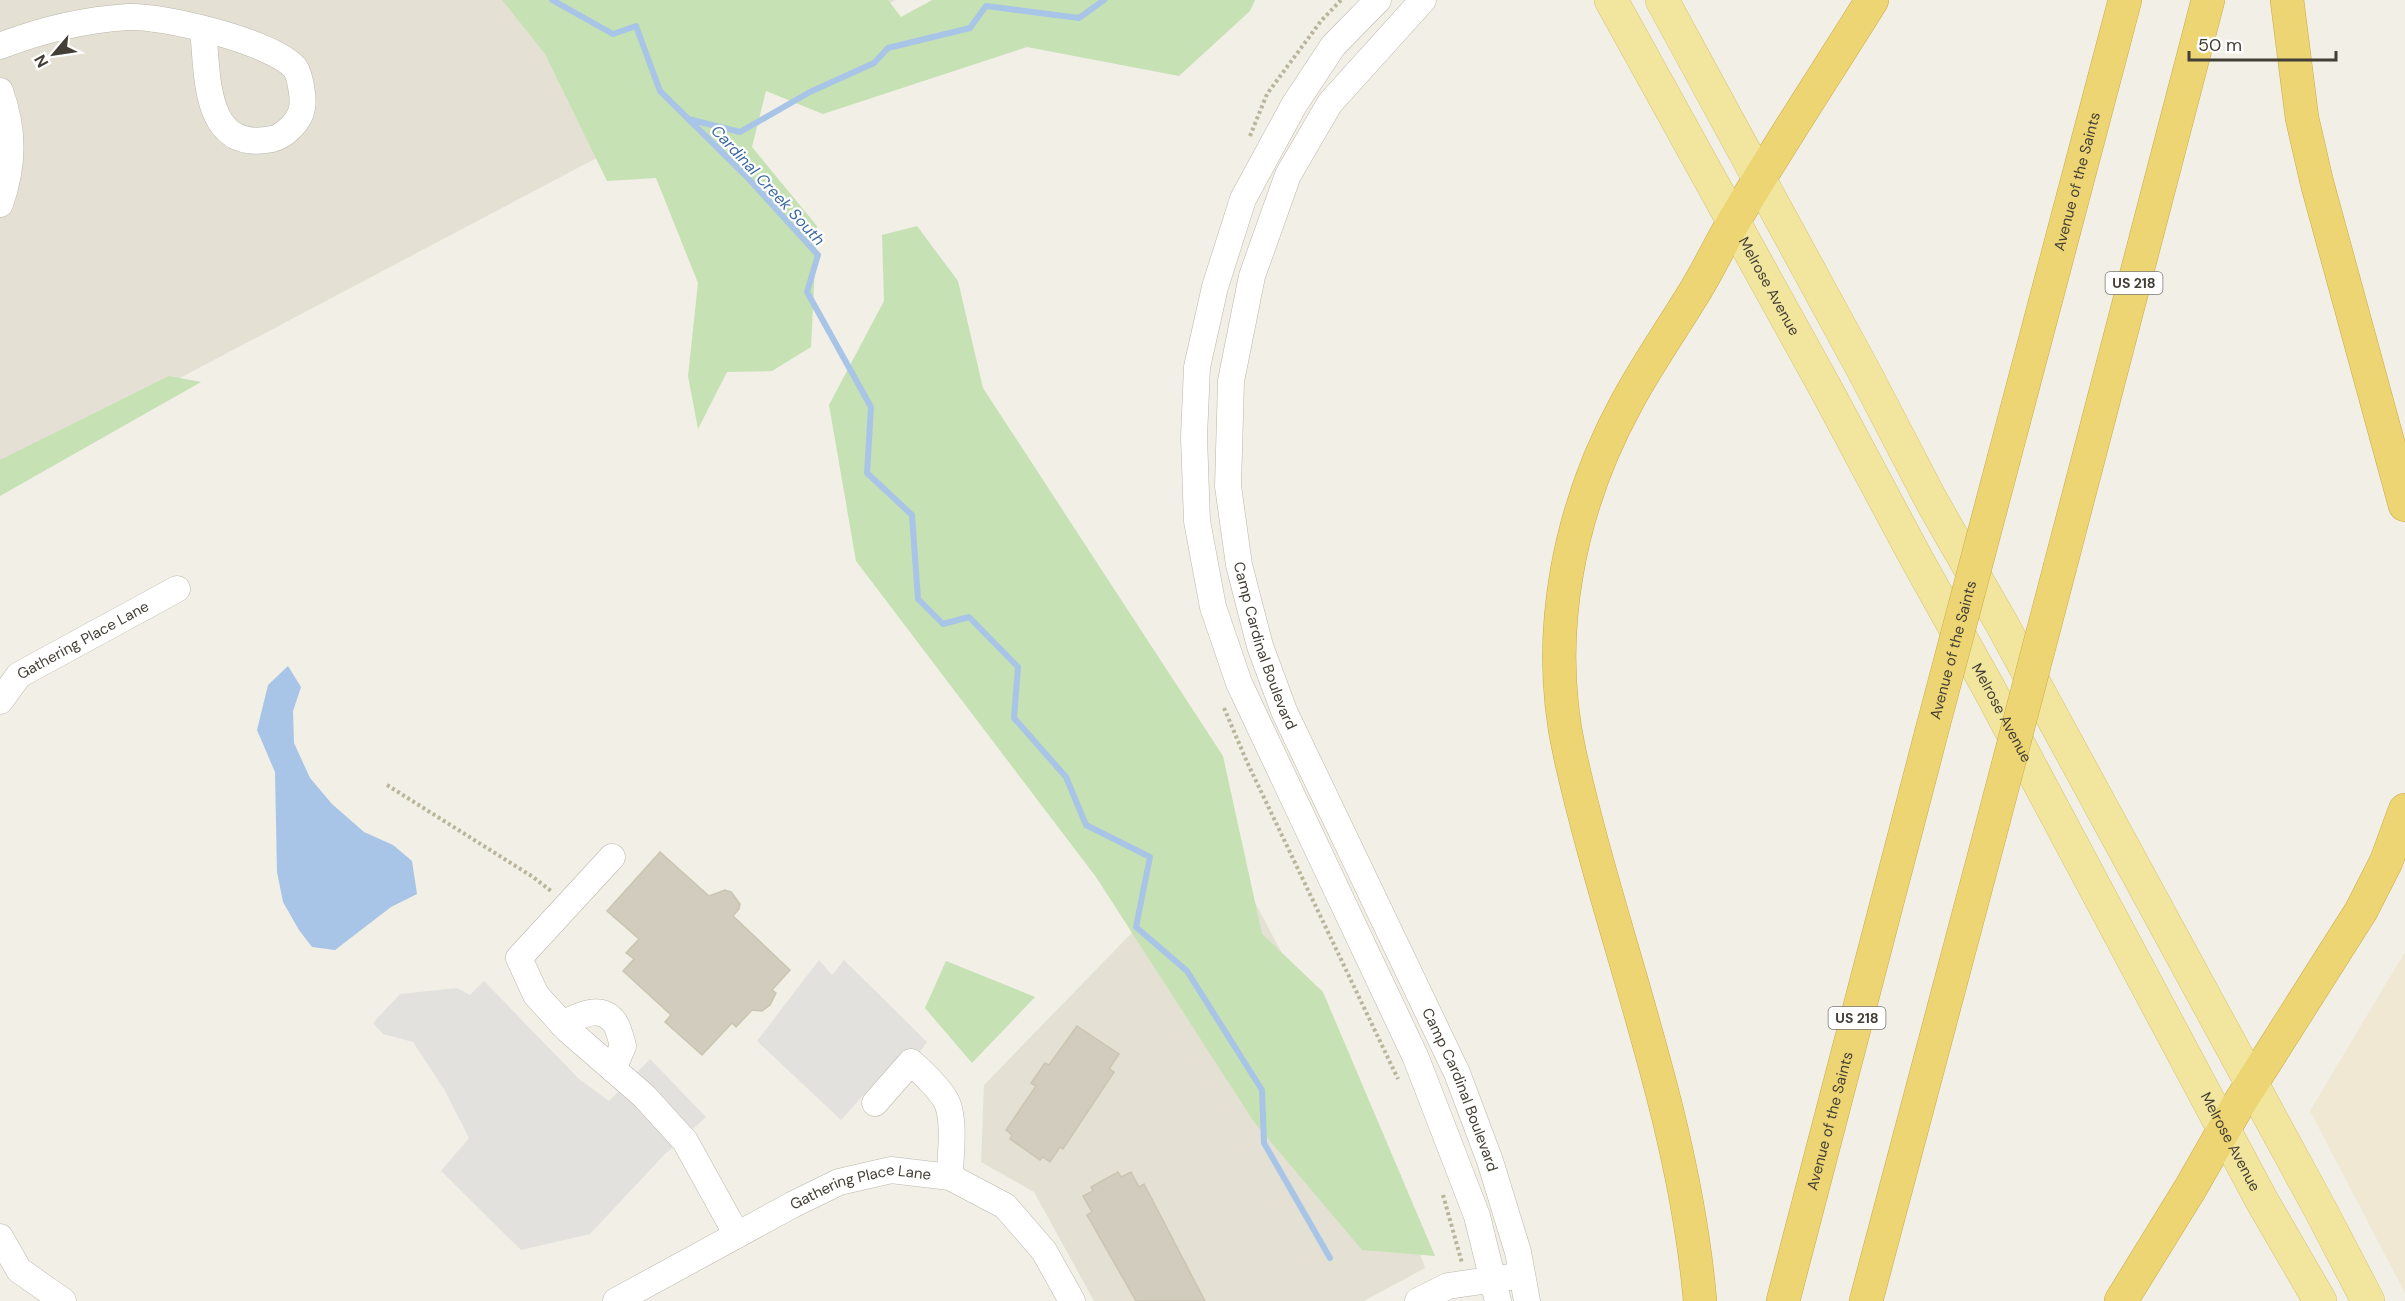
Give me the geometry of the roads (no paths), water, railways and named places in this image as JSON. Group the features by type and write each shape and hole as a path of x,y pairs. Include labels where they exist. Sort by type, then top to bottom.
{"highway":[{"path":"1700,1301 1686,1192 1668,1116 1569,751 1560,684 1559,642 1563,591 1570,550 1592,477 1628,400 1698,286 1733,222 1872,0"},
{"name":"Avenue of the Saints","path":"1783,1301 2125,0"},
{"name":"US 218","path":"1866,1301 2208,0"},
{"path":"2287,0 2302,118 2317,183 2405,505"},
{"path":"2121,1301 2251,1084 2361,911 2386,862 2405,810"}],"main road":[{"name":"Melrose Avenue","path":"1611,0 1993,695 2224,1130 2320,1301"},
{"path":"1662,0 1866,375 1931,500 2003,626 2368,1301"}],"street":[{"name":"Camp Cardinal Boulevard","path":"1378,0 1333,46 1294,105 1243,200 1215,287 1197,367 1194,437 1197,521 1214,607 1239,683 1416,1058 1477,1216 1496,1290"},
{"name":"Camp Cardinal Boulevard","path":"1424,0 1330,103 1288,175 1252,276 1231,381 1228,486 1239,565 1260,646 1284,711 1457,1074 1490,1161 1518,1252 1527,1301"},
{"path":"0,46 52,28 130,17 168,21 203,29 261,47 278,55 296,69 301,89 302,108 293,125 279,137 259,142 240,139 223,128 213,108 203,29"},
{"path":"0,91 7,111 11,135 11,163 7,186 0,204"},
{"name":"Gathering Place Lane","path":"0,701 19,675 177,589"},
{"path":"612,857 519,958 536,995 562,1024 644,1096 685,1141 737,1235"},
{"path":"562,1024 584,1012 602,1014 615,1023 623,1046 613,1069"},
{"path":"875,1102 911,1062 921,1071 948,1104 951,1132 950,1177"},
{"name":"Gathering Place Lane","path":"616,1301 792,1205 839,1182 891,1170 950,1177 1005,1206 1044,1251 1072,1301"},
{"path":"0,1237 19,1270 63,1301"},
{"path":"1418,1301 1448,1286 1496,1290 1522,1275"}],"water":[{"path":"288,666 301,687 293,711 294,743 310,778 332,804 364,832 393,845 412,861 417,894 391,907 335,950 312,947 299,930 283,902 277,872 275,772 257,730 268,685"}],"waterway":[{"name":"Cardinal Creek South","path":"552,0 613,34 636,26 660,91 746,176 818,255 807,292 871,407 867,473 912,515 918,599 943,624 969,617 1018,667 1014,718 1066,777 1086,825 1150,857 1136,927 1187,971 1262,1090 1264,1143 1330,1258"},
{"path":"688,119 740,132 810,92 874,63 888,48 970,28 986,6 1079,18 1104,0"}]}
